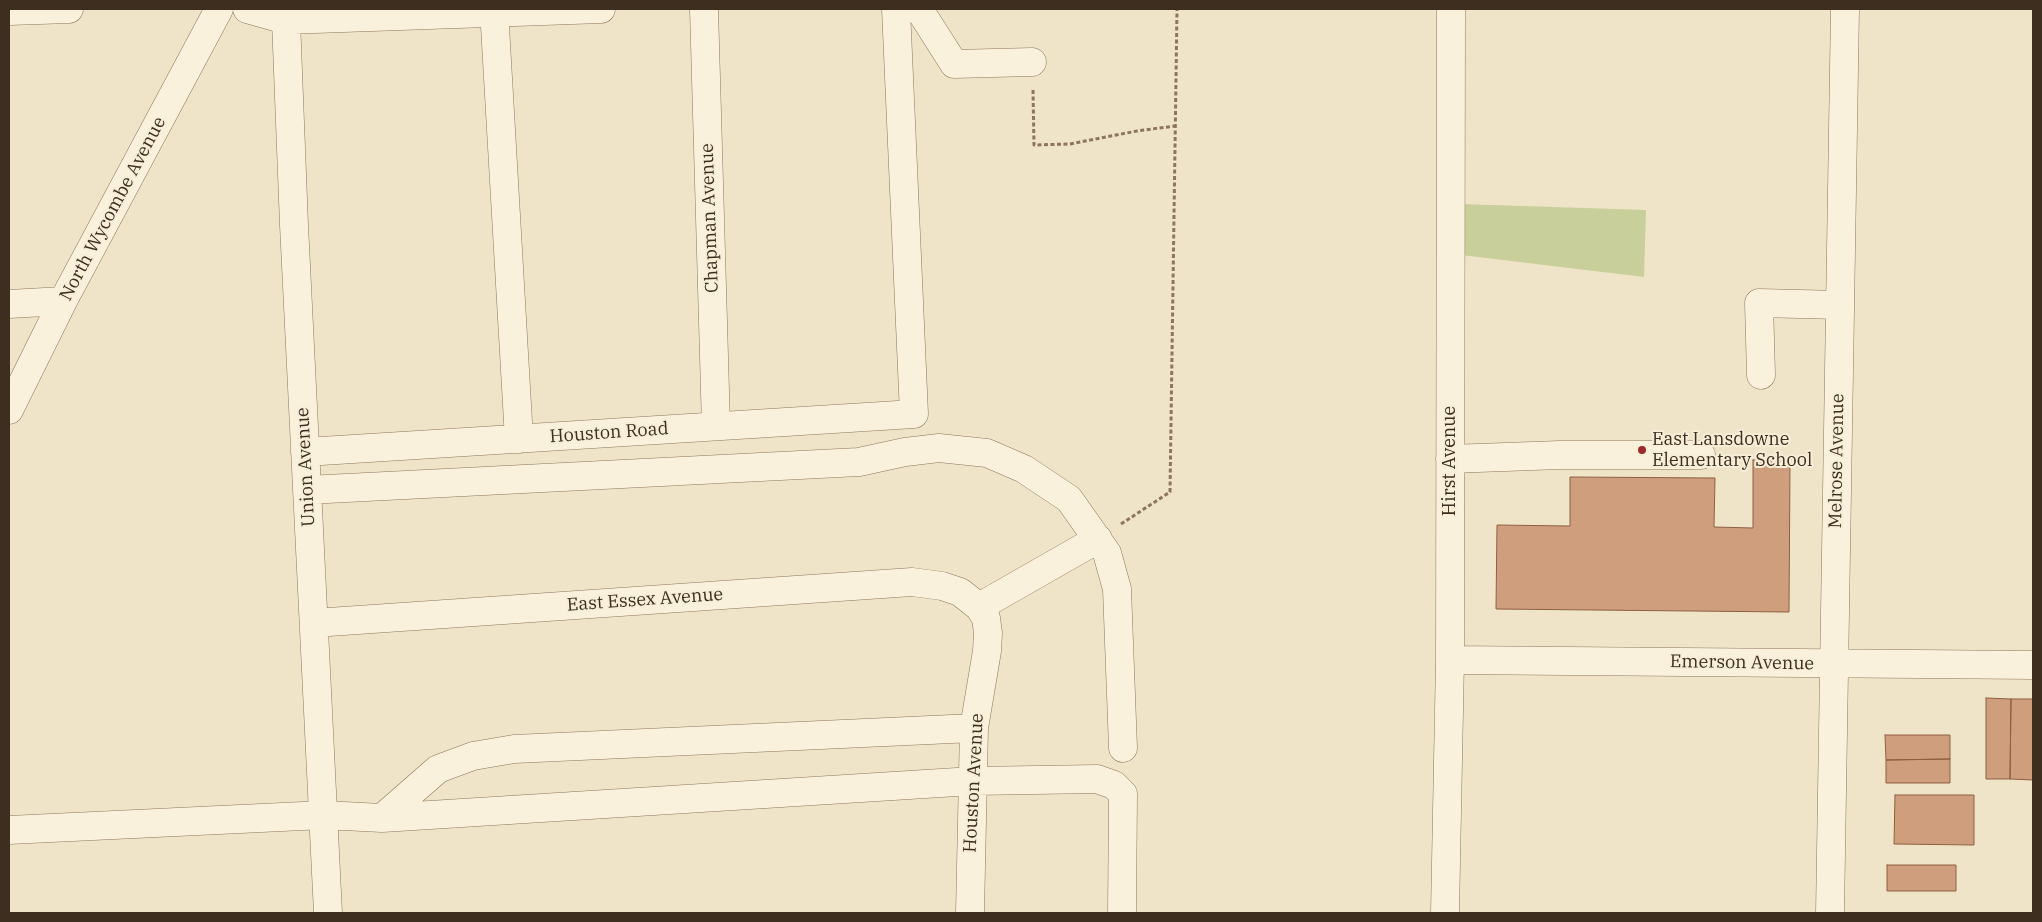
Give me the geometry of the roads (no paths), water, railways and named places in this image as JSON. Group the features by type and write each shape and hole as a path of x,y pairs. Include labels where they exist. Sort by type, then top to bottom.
{"street":[{"path":"9,12 69,9"},
{"name":"North Wycombe Avenue","path":"9,410 63,301 219,9"},
{"path":"247,9 287,14 601,9"},
{"name":"Chapman Avenue","path":"704,9 716,426"},
{"name":"Houston Road","path":"305,452 914,414 896,9"},
{"path":"919,9 954,64 1032,62"},
{"name":"Hirst Avenue","path":"1445,913 1450,660 1451,9"},
{"name":"Melrose Avenue","path":"1830,913 1845,9"},
{"path":"494,11 519,439"},
{"name":"Union Avenue","path":"287,14 305,452 328,913"},
{"path":"9,304 63,301"},
{"path":"1761,375 1759,303 1840,305"},
{"path":"307,490 859,462 905,452 940,448 987,453 1024,469 1069,499 1107,553 1117,590 1124,748"},
{"path":"1450,459 1560,455 1701,455"},
{"path":"976,603 1098,538"},
{"name":"East Essex Avenue","path":"314,623 912,582 942,586 960,592 976,603"},
{"name":"Houston Avenue","path":"970,913 974,728 987,651 988,633 986,618 976,603"},
{"name":"Emerson Avenue","path":"1450,660 2033,665"},
{"path":"382,818 438,769 473,756 514,749 974,728"},
{"path":"9,830 324,815 382,818 973,781 1097,779 1114,785 1123,794 1122,913"},
{"path":"960,913 970,913"}],"place":[{"name":"East Lansdowne Elementary School","path":"1642,450"}]}
